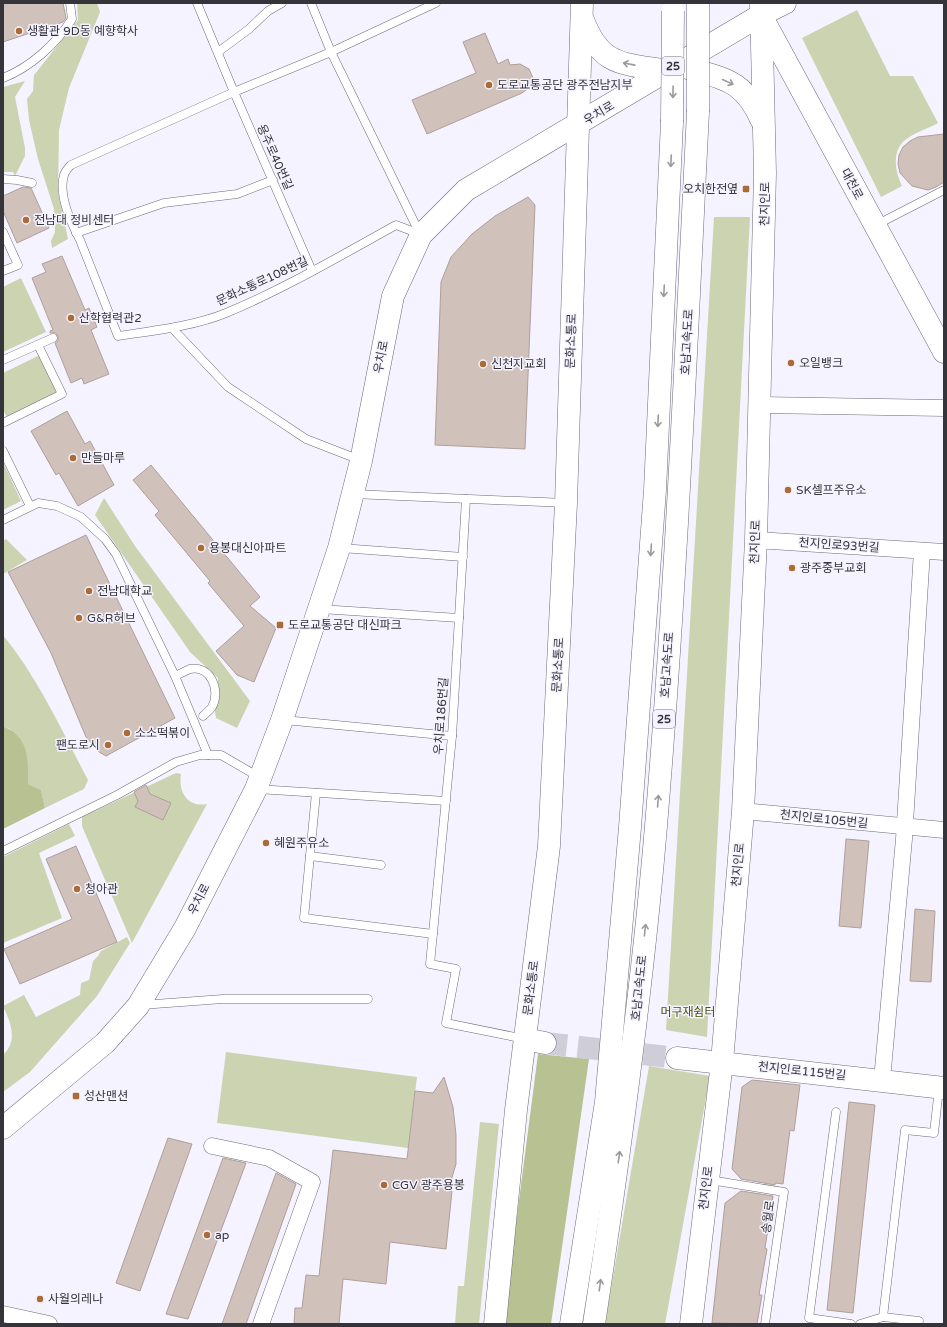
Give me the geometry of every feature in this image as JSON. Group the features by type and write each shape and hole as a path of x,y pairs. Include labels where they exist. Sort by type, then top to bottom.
{"main road":[{"name":"호남고속도로","path":"594,1324 628,1092 656,828 680,489 698,112 698,3"},
{"name":"우치로","path":"7,1123 105,1042 138,1006 184,928 258,784 282,720 339,548 361,461 393,296 421,235 466,190 579,125 673,68 761,9 785,3"},
{"name":"호남고속도로","path":"571,1324 606,1102 630,828 655,490 672,122 674,7"},
{"name":"천지인로","path":"691,1324 722,1062 743,810 756,540 760,405 765,173 761,9"},
{"name":"대천로","path":"761,9 875,226 944,352"},
{"path":"582,10 593,43 608,58 618,62 673,68 728,80 743,90 754,104 764,127"},
{"name":"문화소통로","path":"494,1324 535,1041 549,846 566,503 582,10"},
{"name":"천지인로115번길","path":"677,1058 941,1087"}],"street":[{"path":"760,405 944,408"},
{"name":"천지인로93번길","path":"756,540 944,552"},
{"path":"882,1080 905,827 922,551"},
{"name":"천지인로105번길","path":"743,810 944,830"},
{"path":"212,1146 269,1158 312,1182 261,1324"},
{"path":"3,1314 19,1321 49,1324"}],"lane":[{"path":"3,78 30,64 59,37 72,19 70,3"},
{"name":"용주로40번길","path":"197,3 312,271"},
{"path":"218,52 249,29 268,11 282,3"},
{"path":"311,3 332,52 421,235"},
{"name":"문화소통로108번길","path":"421,235 396,225 312,271 224,314 172,328 118,336 76,232 63,191 64,175 71,165 234,92 332,52 436,3"},
{"path":"3,180 17,180 32,183"},
{"path":"76,232 164,203 237,194 273,180"},
{"path":"875,226 944,190"},
{"path":"3,232 18,265 3,271"},
{"path":"172,328 228,387 306,438 361,461"},
{"path":"3,360 53,338"},
{"path":"5,422 62,394 38,345"},
{"path":"3,451 30,506"},
{"path":"353,494 566,503"},
{"name":"우치로186번길","path":"466,499 464,557 452,736 430,964 456,969 446,1023 535,1041"},
{"path":"3,520 38,503 51,505 81,517 105,540 116,554 175,676 208,755"},
{"path":"339,548 464,557"},
{"path":"319,609 459,618"},
{"path":"175,676 191,669 199,670 208,674 213,681 216,690 215,700 212,708 203,716"},
{"path":"282,720 452,736"},
{"path":"3,851 117,795 176,762 200,755 221,755 258,784 316,793 446,801"},
{"path":"316,793 304,918 433,934"},
{"path":"310,856 381,865"},
{"path":"138,1006 223,999 368,999"},
{"path":"883,1316 905,1130 934,1133 941,1087"},
{"path":"836,1112 809,1318 851,1324"},
{"name":"송월로","path":"707,1180 784,1192 765,1324"},
{"path":"860,1324 883,1316 919,1321 918,1324"}],"green space":[{"path":"77,3 97,3 100,12 69,88 59,130 58,192 68,239 52,248 51,241 55,232 54,209 38,159 29,120 27,99 33,91 34,75 78,20"},
{"path":"857,10 890,76 913,76 938,123 911,136 900,146 897,151 896,163 902,186 881,197 802,38"},
{"path":"25,81 15,97 25,148 25,156 15,176 13,172 3,172 3,87"},
{"name":"머구재쉼터","path":"714,217 750,217 707,1037 666,1030"},
{"path":"21,278 46,332 3,352 3,287"},
{"path":"40,355 58,391 7,417 3,410 3,373"},
{"path":"3,462 21,501 3,510"},
{"path":"104,498 135,546 250,701 237,728 216,718 215,712 218,678 190,652 95,515"},
{"path":"6,539 27,560 3,574 3,541"},
{"path":"3,635 16,652 38,687 88,780 84,789 45,808 41,790 28,784 28,770 10,729 3,726"},
{"path":"3,726 12,731 23,743 26,750 28,766 28,784 41,790 45,808 3,829"},
{"path":"176,773 181,774 181,786 185,797 189,801 200,805 207,804 132,943 82,826 82,817"},
{"path":"69,824 75,836 39,853 62,918 3,943 3,857"},
{"path":"127,937 130,943 97,996 30,1072 3,1092 3,1055 8,1050 12,1038 12,1032 3,1006 24,995 36,1017 80,995 81,983 89,980 93,961 101,951"},
{"path":"226,1052 417,1077 408,1148 217,1123"},
{"path":"538,1054 589,1059 551,1324 503,1324"},
{"path":"649,1066 710,1076 665,1324 605,1324"},
{"path":"480,1122 499,1124 479,1324 455,1324 458,1286 464,1286"}],"building":[{"name":"생활관 9D동 예향학사","path":"3,3 63,3 66,18 63,22 3,42"},
{"name":"도로교통공단 광주전남지부","path":"485,33 498,64 508,59 510,65 520,64 529,69 533,78 530,87 522,93 427,134 412,100 476,73 463,42"},
{"path":"944,134 944,182 928,190 912,186 900,173 898,164 899,155 903,147 918,137"},
{"name":"전남대 정비센터","path":"23,187 31,188 49,228 17,243 3,211 3,196"},
{"name":"신천지교회","path":"528,197 535,205 525,449 435,445 441,282 451,257 472,234 495,216"},
{"name":"산학협력관2","path":"62,256 85,310 89,308 97,327 91,330 109,374 84,384 82,378 71,383 55,343 58,341 58,336 56,333 50,333 50,331 53,330 32,278 46,272 42,264"},
{"name":"만들마루","path":"67,411 85,444 90,441 114,485 78,506 59,473 56,475 31,431"},
{"name":"용봉대신아파트","path":"151,465 260,597 250,606 276,628 254,682 237,675 216,651 244,626 208,583 210,581 155,515 159,511 133,480"},
{"name":"G&R허브","path":"86,535 175,718 106,756 99,752 86,737 51,653 8,572"},
{"path":"146,785 150,794 171,803 163,820 135,807 138,801 134,792"},
{"path":"846,839 869,841 861,928 839,926"},
{"name":"청아관","path":"76,846 117,942 20,984 4,949 72,919 46,859"},
{"path":"915,909 935,911 931,982 910,981"},
{"path":"444,1077 453,1107 456,1135 456,1164 448,1191 452,1191 446,1249 390,1242 386,1284 343,1279 339,1324 294,1324 295,1308 302,1308 306,1275 319,1276 333,1150 407,1159 415,1091 433,1093"},
{"path":"752,1080 800,1085 794,1131 790,1130 783,1184 775,1183 775,1185 741,1179 732,1169 742,1087"},
{"path":"849,1102 875,1105 853,1313 827,1310"},
{"path":"168,1138 192,1144 140,1291 116,1283"},
{"name":"ap","path":"223,1158 246,1163 188,1319 166,1314"},
{"name":"ap","path":"276,1173 296,1184 246,1324 222,1324"},
{"path":"741,1191 773,1196 765,1248 767,1249 759,1295 762,1295 757,1324 712,1323 725,1203"}],"tunnel":[{"path":"545,1043 677,1058"}],"place":[{"name":"생활관 9D동 예향학사","path":"19,31"},
{"name":"도로교통공단 광주전남지부","path":"489,85"},
{"name":"오치한전옆","path":"746,189"},
{"name":"전남대 정비센터","path":"26,220"},
{"name":"산학협력관2","path":"71,318"},
{"name":"오일뱅크","path":"791,363"},
{"name":"신천지교회","path":"483,364"},
{"name":"만들마루","path":"73,458"},
{"name":"SK셀프주유소","path":"788,490"},
{"name":"용봉대신아파트","path":"201,548"},
{"name":"광주중부교회","path":"792,568"},
{"name":"전남대학교","path":"89,591"},
{"name":"G&R허브","path":"79,618"},
{"name":"도로교통공단 대신파크","path":"280,625"},
{"name":"소소떡볶이","path":"127,733"},
{"name":"팬도로시","path":"108,745"},
{"name":"혜원주유소","path":"266,843"},
{"name":"청아관","path":"77,889"},
{"name":"성산맨션","path":"76,1096"},
{"name":"CGV 광주용봉","path":"384,1185"},
{"name":"ap","path":"207,1235"},
{"name":"사월의레나","path":"40,1299"}]}
